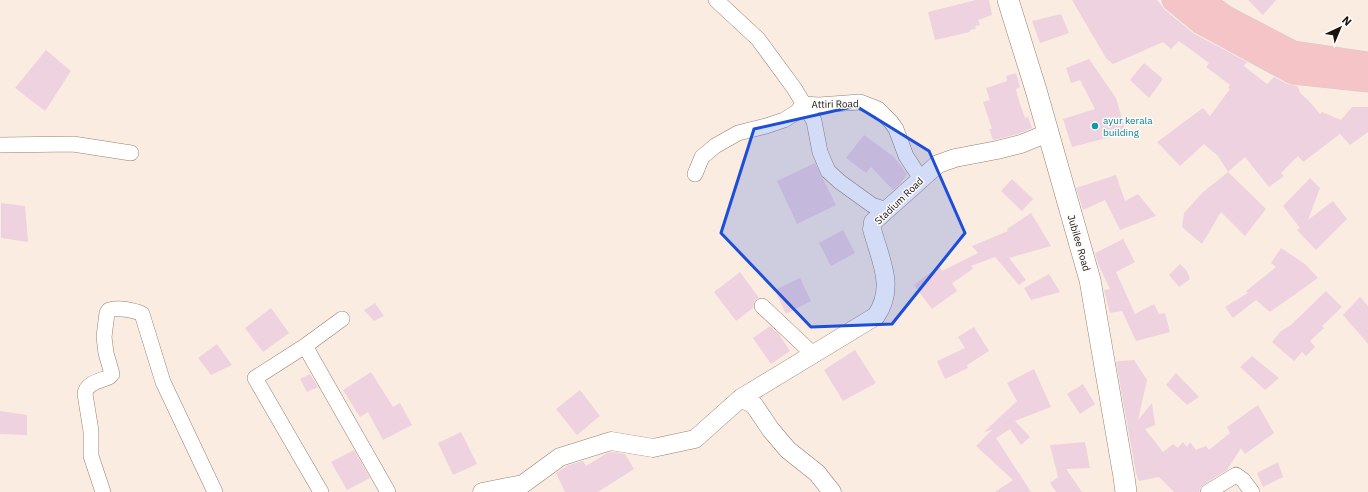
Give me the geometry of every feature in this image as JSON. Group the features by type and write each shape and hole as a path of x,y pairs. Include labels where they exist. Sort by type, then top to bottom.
{"highway":[{"path":"1173,0 1201,23 1293,73 1368,81"},
{"path":"1202,0 1226,17 1293,52 1368,63"}],"main road":[{"name":"Jubilee Road","path":"1008,0 1090,280 1126,492"}],"street":[{"name":"Attiri Road","path":"716,0 758,39 794,88 814,122 820,152 828,170 840,182 872,205 887,210"},
{"name":"Attiri Road","path":"803,104 819,105 843,102 860,102 878,109 892,122 906,156 921,179"},
{"name":"Attiri Road","path":"695,174 702,157 714,146 738,133 784,120 797,112 803,104"},
{"name":"Stadium Road","path":"482,492 523,484 560,457 611,441 654,448 695,439 741,398 876,316 882,307 886,291 886,278 872,229 873,222 938,164 955,158 1021,144 1048,133"},
{"path":"0,145 73,144 131,153"},
{"path":"762,306 814,355"},
{"path":"103,492 91,456 91,431 85,389 112,374 106,353 104,337 107,313 108,310 113,309 138,312 142,314 163,382 215,492"},
{"path":"321,492 254,378 306,346 342,319"},
{"path":"306,346 388,492"},
{"path":"741,398 754,405 771,430 788,450 817,473 832,492"},
{"path":"1208,492 1236,475 1243,480 1252,492"}],"highlighted area":[{"path":"856,106 929,151 965,233 892,324 811,327 721,233 754,129"}],"building":[{"path":"976,0 989,0 992,15 978,20 980,25 975,26 976,29 970,30 970,32 935,40 928,12"},
{"path":"1072,0 1157,0 1165,10 1193,33 1247,62 1244,66 1267,84 1274,77 1287,84 1297,86 1301,94 1320,114 1322,112 1341,120 1352,107 1368,107 1368,132 1350,145 1340,134 1303,162 1298,156 1281,173 1284,176 1269,187 1245,157 1228,172 1218,156 1204,144 1180,166 1157,142 1203,108 1210,116 1230,89 1228,88 1230,85 1206,67 1209,63 1179,41 1171,49 1163,42 1113,64 1106,58"},
{"path":"1248,0 1276,0 1263,15"},
{"path":"1061,14 1069,33 1040,43 1032,21"},
{"path":"46,50 71,71 45,111 15,88"},
{"path":"1089,59 1116,98 1126,133 1072,147 1063,119 1095,109 1080,80 1071,83 1066,68"},
{"path":"1144,63 1163,79 1149,98 1130,80"},
{"path":"1016,73 1020,87 1016,89 1019,101 1025,118 1028,117 1032,128 1018,134 993,140 989,129 992,129 983,102 990,100 986,88 1007,81 1006,76"},
{"path":"864,135 894,157 907,174 901,183 893,190 871,167 866,173 846,158"},
{"path":"815,163 836,205 797,224 777,181"},
{"path":"1228,172 1266,209 1245,236 1221,212 1202,244 1182,227 1184,213 1202,193"},
{"path":"1116,175 1125,201 1138,194 1156,216 1120,230 1105,200 1083,210 1076,188"},
{"path":"1310,178 1320,188 1308,220 1333,201 1347,219 1316,250 1297,230 1300,228 1283,206"},
{"path":"1012,179 1033,199 1022,211 1001,191"},
{"path":"1,203 25,206 28,242 1,238"},
{"path":"1031,213 1051,246 1009,258 1026,280 1019,285 995,257 971,266 973,269 952,283 957,291 932,309 914,285 939,266 942,271 978,253 972,246 1008,231 1007,229"},
{"path":"843,230 855,253 831,266 819,243"},
{"path":"1123,239 1135,262 1116,272 1135,314 1154,304 1159,314 1165,313 1170,332 1136,341 1122,311 1110,313 1104,290 1110,289 1098,264 1095,253"},
{"path":"1281,248 1305,264 1318,278 1270,312 1256,300 1233,318 1225,307 1248,293 1246,291 1276,267 1271,263"},
{"path":"1180,264 1187,271 1190,279 1179,287 1169,275"},
{"path":"740,272 759,298 755,300 753,308 736,321 714,292"},
{"path":"1049,274 1060,292 1031,300 1024,288"},
{"path":"800,278 811,301 786,314 775,290"},
{"path":"1326,291 1342,307 1322,326 1324,328 1310,341 1315,347 1306,356 1302,352 1294,361 1272,342 1280,332 1291,325"},
{"path":"1360,297 1368,306 1368,344 1343,315"},
{"path":"375,303 384,316 374,321 364,310"},
{"path":"271,308 289,333 263,352 245,328"},
{"path":"770,326 778,333 790,351 771,364 753,338"},
{"path":"974,327 989,351 967,365 968,368 945,379 937,361 965,348 958,337"},
{"path":"217,344 232,365 211,375 198,358"},
{"path":"855,350 876,383 843,401 824,370"},
{"path":"1252,356 1279,378 1265,390 1240,367"},
{"path":"1134,360 1147,380 1138,420 1152,403 1155,425 1145,429 1163,452 1173,444 1178,448 1183,442 1187,447 1190,442 1196,450 1206,446 1209,450 1230,433 1227,427 1258,405 1274,433 1245,454 1241,448 1227,470 1203,485 1199,492 1174,492 1159,477 1139,481 1136,473 1116,362"},
{"path":"1034,369 1051,407 1015,421 1030,437 1021,445 1010,429 996,438 1031,492 995,492 1013,480 976,446 992,430 984,432 1017,401 1007,383"},
{"path":"371,372 393,407 400,403 412,425 383,440 368,412 360,417 343,390"},
{"path":"1176,373 1199,397 1187,405 1166,385"},
{"path":"310,374 318,387 307,392 300,379"},
{"path":"1083,384 1095,404 1080,414 1067,394"},
{"path":"580,390 600,416 577,435 556,409"},
{"path":"0,411 27,415 27,435 0,434"},
{"path":"461,432 477,464 453,475 438,443"},
{"path":"1085,442 1090,468 1066,469 1082,492 1056,492 1050,483 1058,477 1050,445"},
{"path":"354,450 370,478 347,490 331,462"},
{"path":"612,452 625,454 634,469 598,492 565,492 556,473 569,465 583,461 586,466 607,453"},
{"path":"1278,462 1283,477 1263,487 1257,473"}],"place":[{"name":"ayur kerala building","path":"1095,126"}]}
